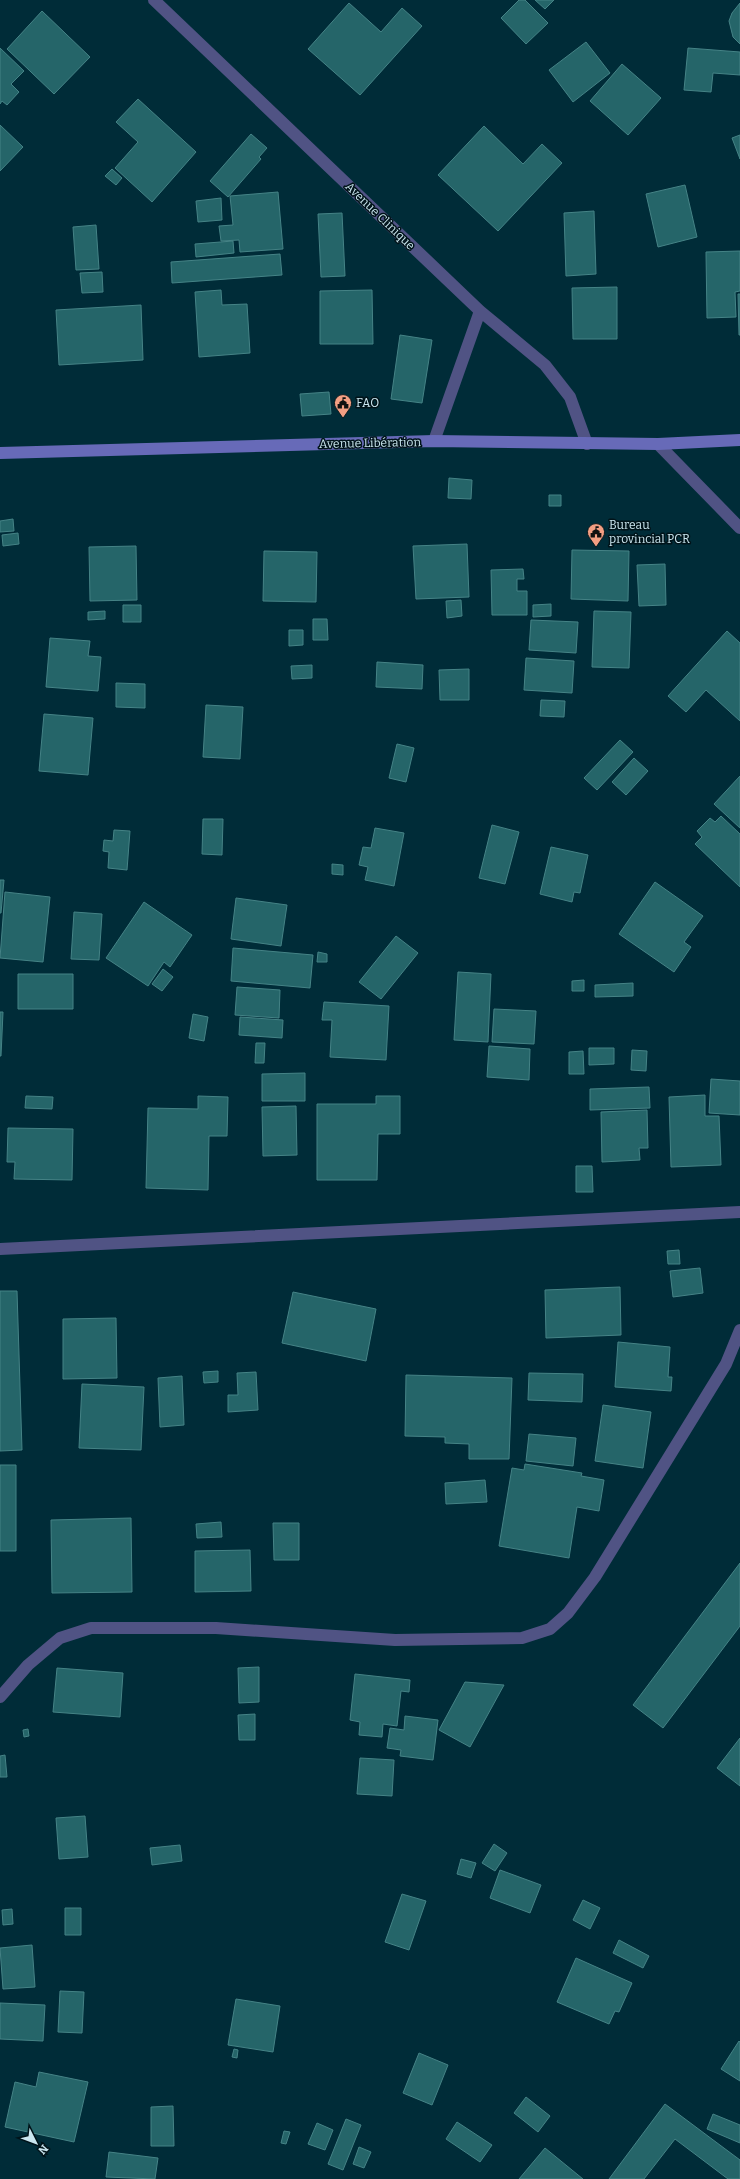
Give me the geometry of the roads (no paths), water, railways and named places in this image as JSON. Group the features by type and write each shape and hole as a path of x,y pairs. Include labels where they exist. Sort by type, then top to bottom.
{"street":[{"name":"Avenue Clinique","path":"154,0 480,311 545,365 570,397 587,444"},
{"path":"434,441 480,311"},
{"name":"Avenue Libération","path":"0,453 434,441 658,444 740,440"},
{"path":"658,444 740,528"},
{"path":"0,1249 740,1212"},
{"path":"0,1697 28,1665 60,1638 92,1628 216,1628 395,1640 522,1638 550,1629 568,1614 595,1577 726,1364 740,1330"}],"place":[{"name":"FAO","path":"343,418"},
{"name":"Bureau provincial PCR","path":"596,547"}]}
